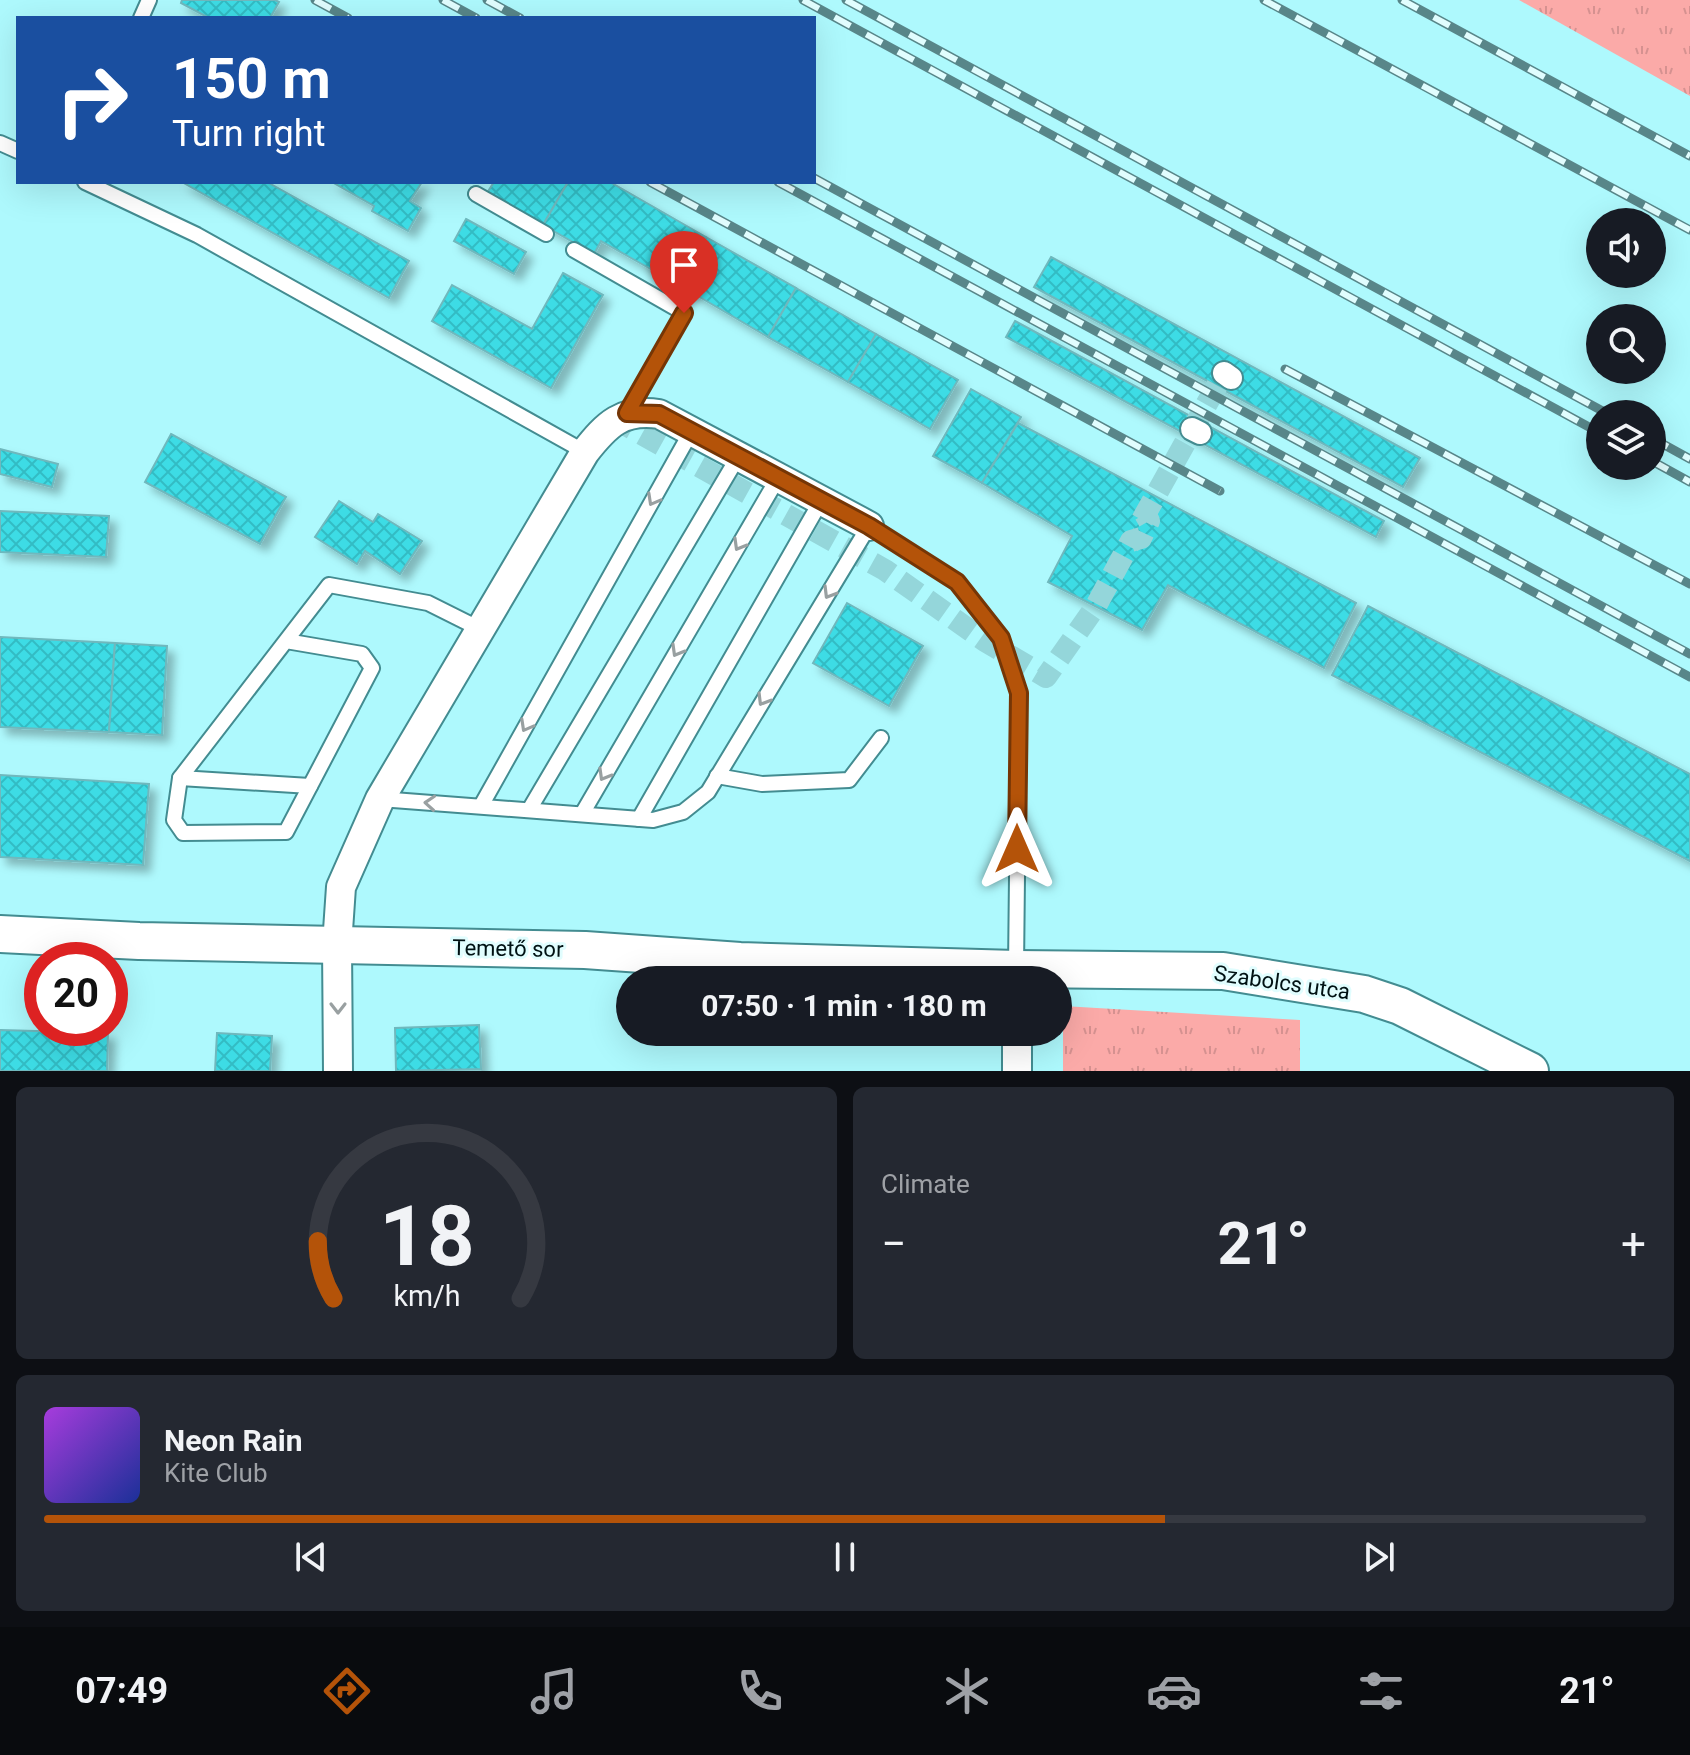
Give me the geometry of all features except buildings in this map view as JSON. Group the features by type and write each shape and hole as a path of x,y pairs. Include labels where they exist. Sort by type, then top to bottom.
{"street":[{"path":"338,1071 337,945 341,887 380,799 596,438 627,413 659,414 869,526"},
{"name":"Temető sor","path":"0,934 139,941 585,950 700,960 934,966"},
{"name":"Szabolcs utca","path":"1072,973 1223,971 1364,994 1400,1006 1530,1071"},
{"path":"1017,1046 1017,1071"}],"lane":[{"path":"89,184 197,235 585,452"},
{"path":"476,194 546,234"},
{"path":"574,250 684,313 627,413"},
{"path":"481,806 691,432"},
{"path":"529,810 738,457"},
{"path":"582,814 778,478"},
{"path":"639,819 821,501"},
{"path":"380,799 653,820 683,812 708,792 869,526 957,582 1001,638 1019,693 1016,966"},
{"path":"286,641 362,654 372,668 286,832 183,833 174,820 180,778 329,585 428,603 480,629"},
{"path":"717,776 762,784 849,780 881,738"},
{"path":"180,778 310,786"}],"green space":[{"path":"1519,0 1690,0 1690,96"},
{"path":"1072,1007 1300,1020 1300,1071 1063,1071 1063,1046 1072,1046"}],"tunnel":[{"path":"1142,520 1224,373"},
{"path":"613,418 885,570 985,641 1046,677 1096,606 1131,541 1141,538 1149,521 1145,514"}],"railway":[{"path":"315,0 344,16"},
{"path":"443,0 472,16"},
{"path":"487,0 516,16"},
{"path":"803,0 1586,425"},
{"path":"846,0 1586,402"},
{"path":"1264,0 1690,230"},
{"path":"1402,0 1690,156"},
{"path":"816,179 1690,654"},
{"path":"654,184 1220,491"},
{"path":"782,184 1690,677"},
{"path":"1285,369 1690,584"},
{"path":"1666,446 1690,459"},
{"path":"1666,469 1690,482"}],"route":[{"path":"684,313 627,413 659,414 869,526 957,582 1001,638 1019,693 1017,849"}]}
